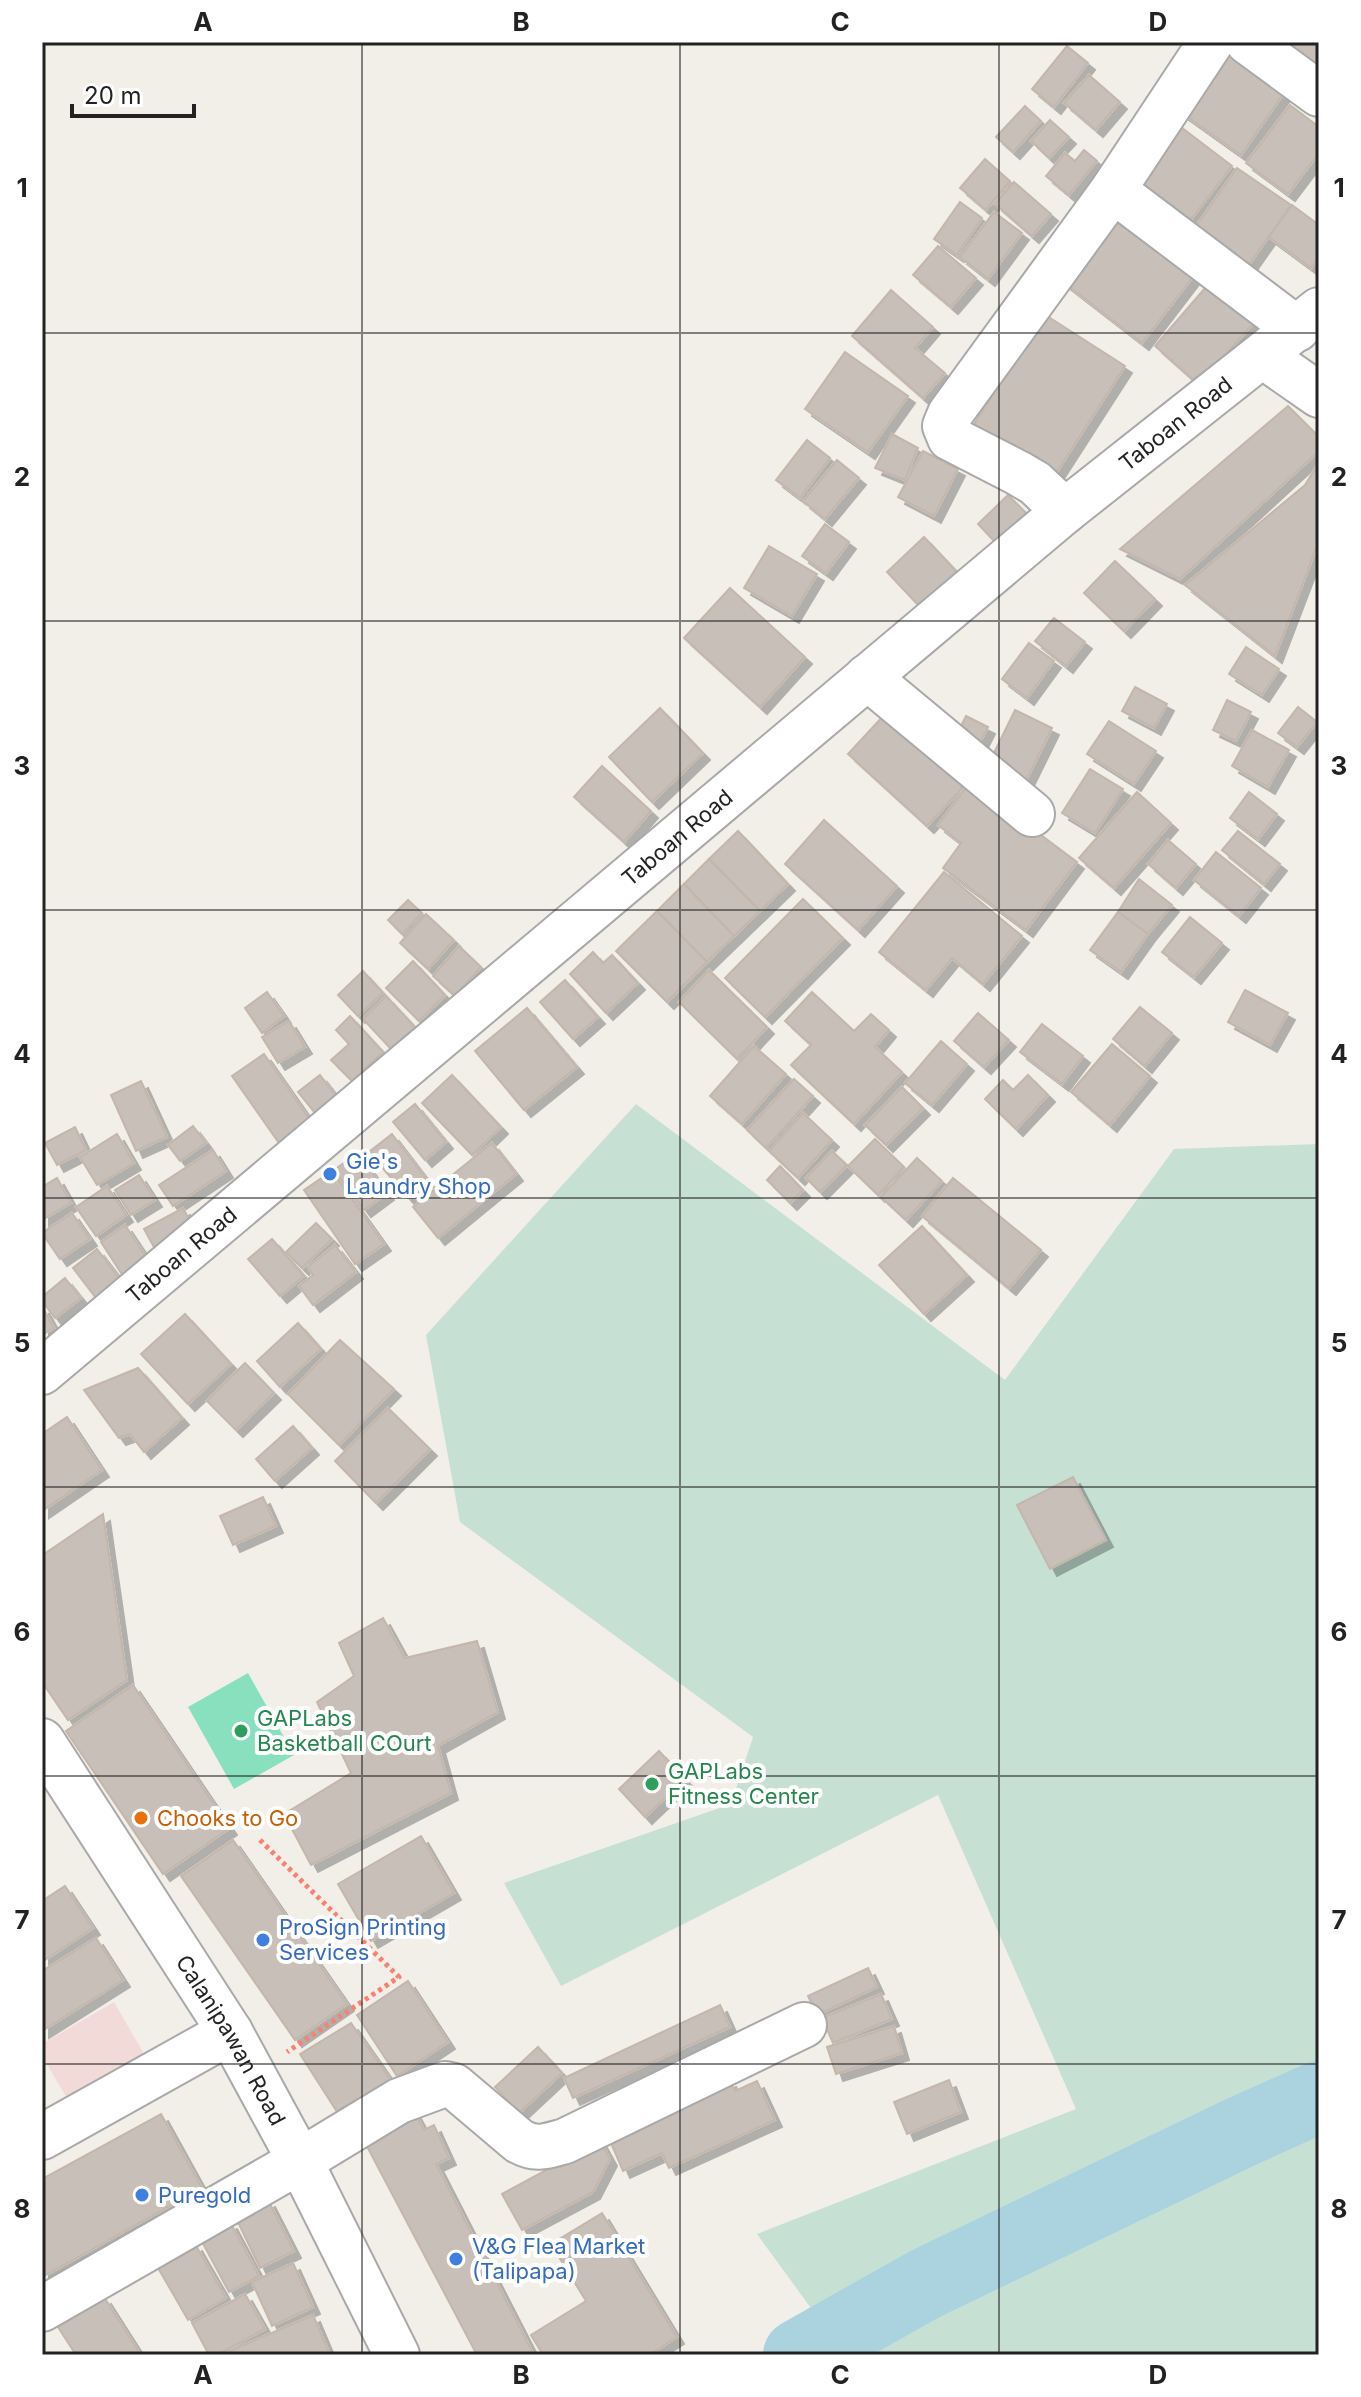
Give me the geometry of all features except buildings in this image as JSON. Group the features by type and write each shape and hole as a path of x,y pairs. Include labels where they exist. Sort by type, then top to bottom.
{"street":[{"path":"1065,511 1035,483 950,438 945,426 950,414 1113,190 1211,42"},
{"path":"1248,42 1319,94"},
{"path":"1113,190 1308,320"},
{"name":"Taboan Road","path":"42,1372 1065,511 1308,320"},
{"path":"1263,356 1319,395"},
{"path":"867,677 1032,814"},
{"name":"Calanipawan Road","path":"42,1741 230,2032 300,2161 397,2355"},
{"path":"42,2309 399,2101 445,2084 461,2089 519,2141 539,2149 565,2141 804,2025"},
{"path":"50,2120 230,2032"}],"path":[{"path":"253,2074 399,1977 260,1840"}],"shaded area":[{"path":"114,2002 148,2061 71,2105 42,2056 42,2044"}],"green space":[{"path":"636,1104 1005,1380 1174,1149 1319,1144 1319,2355 845,2355 757,2234 1076,2109 938,1795 561,1986 504,1883 731,1804 753,1737 460,1522 426,1335"},
{"name":"GAPLabs Basketball COurt","path":"248,1673 294,1755 234,1789 188,1707"}],"waterway":[{"path":"799,2355 925,2284 1319,2097"}],"place":[{"name":"Gie's Laundry Shop","path":"330,1174"},
{"name":"GAPLabs Basketball COurt","path":"241,1731"},
{"name":"GAPLabs Fitness Center","path":"652,1784"},
{"name":"Chooks to Go","path":"141,1818"},
{"name":"ProSign Printing Services","path":"263,1940"},
{"name":"Puregold","path":"142,2195"},
{"name":"V&G Flea Market (Talipapa)","path":"456,2259"}]}
